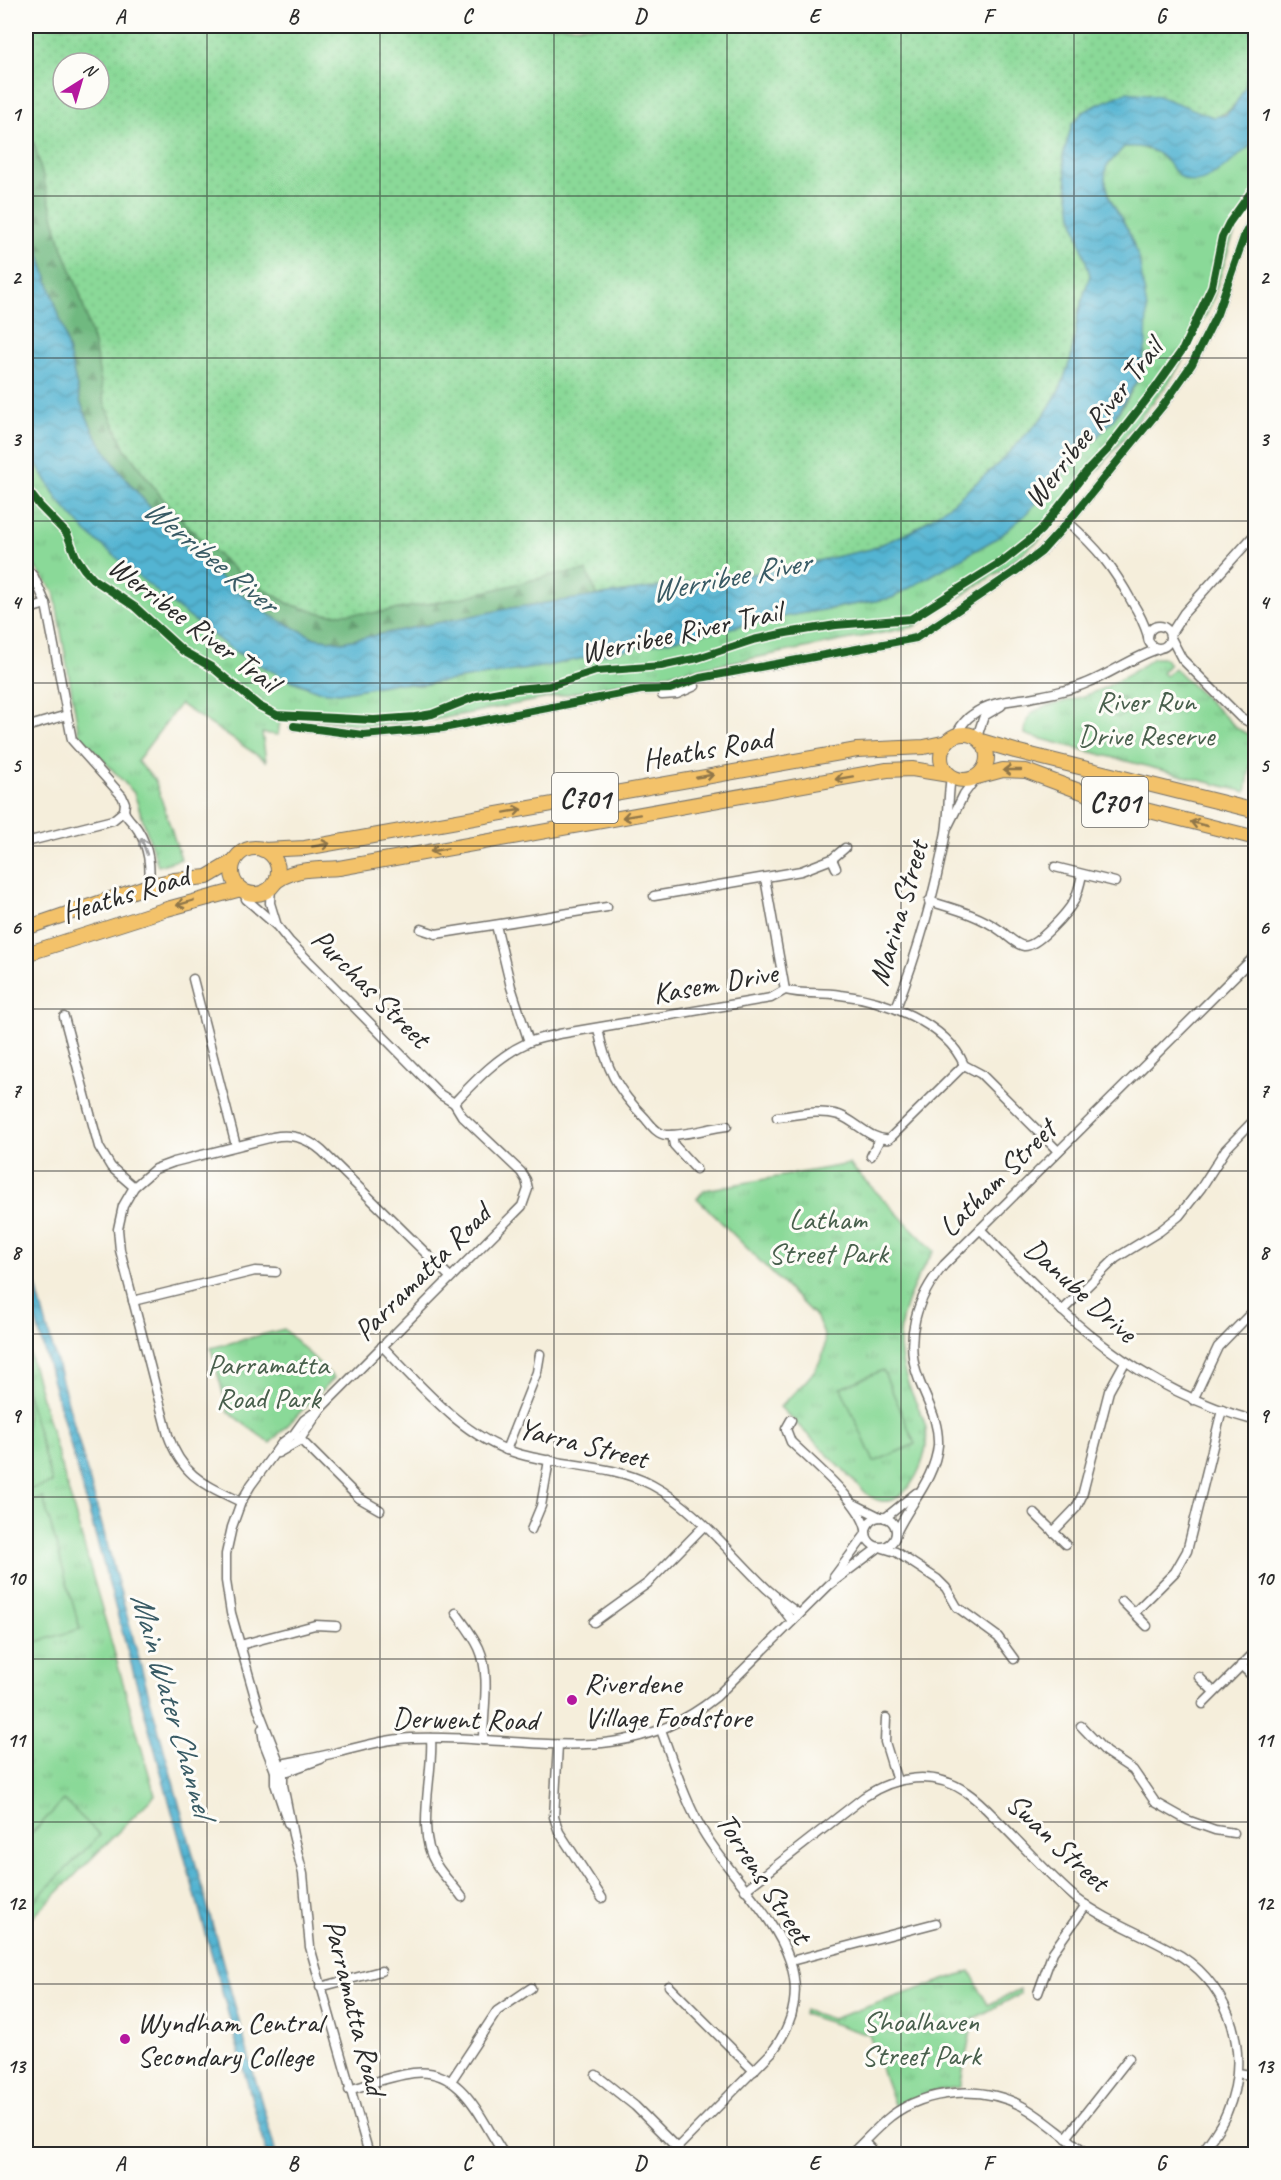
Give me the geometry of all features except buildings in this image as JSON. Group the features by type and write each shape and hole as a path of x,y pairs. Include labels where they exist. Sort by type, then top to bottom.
{"main road":[{"name":"C701","path":"951,739 966,734 1021,753 1256,811"},
{"path":"950,776 943,767 941,758 942,749 951,739"},
{"name":"Heaths Road","path":"263,850 305,848 857,750 924,747 951,739"},
{"path":"976,778 985,769 987,761 987,750 979,739"},
{"name":"Heaths Road","path":"272,886 279,879 297,870 339,868 886,770 912,769 950,776"},
{"name":"C701","path":"950,776 963,781 1003,770 1026,771 1098,798 1256,838"},
{"name":"C701","path":"234,861 246,850 255,848 263,850"},
{"path":"263,850 272,856 277,866 277,875 272,886"},
{"path":"234,861 232,874 242,890"},
{"name":"Heaths Road","path":"26,928 148,886 174,880 207,877 234,861"},
{"name":"C701","path":"242,890 258,893 272,886"},
{"name":"Heaths Road","path":"26,954 167,909 242,890"}],"street":[{"path":"294,726 363,735 443,728 641,690 654,694 677,694 707,678 916,638 1041,552 1165,403 1192,364 1217,314 1245,234 1256,213"},
{"path":"1068,522 1109,562 1140,615 1152,646 1182,659"},
{"path":"951,739 966,719 981,708 996,702 1054,694 1086,684 1131,660 1168,645 1184,613 1256,533"},
{"path":"26,568 34,577 46,604 72,740 122,796 125,803 124,811 113,820 26,842"},
{"path":"26,610 46,604"},
{"path":"1131,660 1148,638 1151,629 1184,613"},
{"path":"1140,615 1167,629 1182,659 1240,717 1256,726"},
{"path":"979,739 983,718 989,712 1021,699"},
{"path":"26,727 67,715"},
{"name":"Marina Street","path":"896,1008 915,960 946,831 950,776"},
{"name":"Marina Street","path":"946,831 964,794 976,778"},
{"path":"124,811 139,831 149,860 151,875 148,886"},
{"path":"654,896 801,871 832,859 845,848"},
{"path":"832,859 836,868"},
{"path":"1055,867 1115,882"},
{"path":"929,901 973,914 990,923 1018,944 1028,946 1038,941 1069,909 1075,899 1082,875"},
{"path":"765,878 785,990"},
{"name":"Purchas Street","path":"272,886 270,903 277,926"},
{"name":"Purchas Street","path":"242,890 246,899 277,926 288,941 432,1083 456,1101"},
{"path":"422,929 436,934 607,907"},
{"path":"495,925 511,987 529,1042"},
{"name":"Latham Street","path":"897,1533 933,1468 937,1449 938,1433 935,1418 914,1366 912,1346 914,1322 923,1294 933,1279 980,1229 1256,955"},
{"path":"193,979 236,1146"},
{"name":"Kasem Drive","path":"456,1101 496,1062 529,1042 560,1034 771,998 785,990 795,993 855,997 896,1008 917,1019 954,1047 960,1054 964,1065 981,1074 1058,1151"},
{"path":"64,1017 99,1147 111,1167 134,1187"},
{"path":"598,1029 606,1061 618,1087 654,1129 665,1135 672,1135 727,1125"},
{"path":"777,1117 821,1112 839,1115 880,1139 889,1139 895,1136 964,1065"},
{"name":"Parramatta Road","path":"369,2154 310,1947 303,1874 293,1835 275,1784 280,1770 264,1743 259,1711 227,1594 226,1568 232,1527 241,1502 258,1474 274,1455 297,1437 322,1407 522,1206 527,1195 527,1184 521,1172 475,1126 456,1101"},
{"path":"1062,1311 1116,1258 1160,1231 1179,1216 1202,1188 1226,1149 1256,1118"},
{"path":"241,1502 195,1477 184,1467 176,1455 163,1417 120,1250 118,1229 123,1206 134,1187 149,1172 163,1165 287,1135 300,1137 311,1142 450,1278"},
{"path":"672,1135 674,1145 696,1169"},
{"path":"871,1156 880,1139"},
{"name":"Danube Drive","path":"980,1229 1062,1311 1086,1333 1125,1362 1193,1400 1256,1421"},
{"path":"133,1300 255,1271 276,1272"},
{"path":"1193,1400 1218,1347 1256,1308"},
{"name":"Yarra Street","path":"382,1346 460,1423 480,1437 506,1450 639,1479 671,1497 704,1526 796,1617"},
{"path":"506,1450 537,1372 540,1354"},
{"path":"1053,1532 1076,1508 1082,1496 1109,1391 1125,1362"},
{"path":"1134,1613 1175,1572 1187,1551 1222,1410"},
{"path":"791,1420 786,1430 791,1442 852,1502 864,1520 870,1543 906,1558 942,1583 957,1607 998,1637 1014,1659"},
{"path":"297,1437 359,1498 380,1510"},
{"path":"531,1530 541,1506 549,1460"},
{"name":"Latham Street","path":"883,1517 921,1489"},
{"path":"852,1502 893,1522 900,1550 906,1558"},
{"path":"1034,1513 1066,1544"},
{"path":"866,1531 872,1520 883,1517"},
{"path":"594,1622 648,1583 704,1526"},
{"name":"Derwent Road","path":"829,1585 866,1531"},
{"path":"881,1548 892,1544 897,1533"},
{"name":"Derwent Road","path":"280,1770 313,1763 332,1754 393,1739 431,1738 595,1745 661,1730 696,1712 716,1697 829,1585 881,1548"},
{"path":"1122,1600 1147,1626"},
{"path":"456,1612 474,1637 483,1661 485,1681 483,1740"},
{"path":"240,1645 315,1625 336,1626"},
{"path":"1203,1704 1256,1651"},
{"path":"1241,1665 1256,1680"},
{"path":"1198,1677 1214,1692"},
{"path":"886,1718 885,1742 897,1781"},
{"path":"1081,1726 1106,1752 1133,1770 1155,1802 1187,1820 1215,1830 1234,1833"},
{"name":"Torrens Street","path":"661,1730 701,1828 780,1938 791,1962 795,1990 790,2019 776,2047 674,2151"},
{"path":"431,1738 428,1848 435,1863 462,1897"},
{"path":"558,1745 554,1817 559,1832 602,1898"},
{"name":"Swan Street","path":"745,1890 864,1797 884,1785 911,1778 935,1779 954,1785 968,1793 1072,1894 1105,1917 1191,1964 1208,1980 1222,1999 1234,2028 1238,2049 1238,2073 1227,2112 1201,2154"},
{"path":"1038,1993 1053,1952 1086,1905"},
{"path":"791,1962 936,1923"},
{"path":"320,1987 381,1971"},
{"path":"669,1986 754,2071"},
{"path":"452,2081 497,2012 531,1988"},
{"path":"1066,2138 1129,2058"},
{"path":"349,2090 414,2073 432,2073 452,2081 467,2096 504,2154"},
{"path":"1238,2073 1256,2076"},
{"path":"596,2075 627,2099 674,2151"},
{"path":"851,2154 901,2110 933,2097 961,2093 993,2096 1020,2105 1089,2154"},
{"path":"864,2142 876,2154"}],"green space":[{"path":"26,26 1251,26 1250,66 1247,80 1235,104 1226,112 1213,117 1127,92 1082,113 1063,156 1072,214 1090,275 1078,314 1071,358 1061,387 1044,416 997,465 954,502 912,531 871,549 772,571 315,638 120,472 26,211"},
{"path":"1255,141 1255,194 1231,242 1211,305 1170,381 1039,540 1002,570 913,627 434,720 370,726 281,714 278,735 262,733 266,761 180,704 137,761 155,780 181,859 158,866 134,793 79,734 54,591 26,556 26,446 58,500 167,600 234,651 287,679 318,691 339,693 396,683 420,685 541,667 788,616 892,598 999,537 1024,516 1113,420 1138,379 1128,230 1110,199 1105,179 1106,167 1124,147 1137,146 1158,153 1166,161 1248,148"},
{"path":"34,143 60,241 79,291 94,344 105,404 125,449 163,499 200,539 243,577 289,604 325,614 376,613 460,598 557,574 586,571 598,596 511,608 342,642 315,638 271,616 219,577 171,532 120,472 95,435 81,404 63,328 26,211 26,150"},
{"name":"River Run Drive Reserve","path":"1153,658 1164,658 1170,664 1162,673 1166,676 1174,668 1238,729 1255,737 1246,792 1025,734 1028,719 1037,710 1096,691 1122,679"},
{"path":"1117,697 1124,700 1127,707 1124,714 1117,717 1110,714 1107,707 1110,700"},
{"name":"Latham Street Park","path":"849,1164 934,1251 911,1291 900,1335 900,1351 905,1375 926,1428 926,1447 921,1466 911,1484 898,1497 886,1501 879,1501 868,1495 780,1407 818,1366 825,1342 822,1329 814,1315 697,1198 705,1190"},
{"name":"Parramatta Road Park","path":"284,1329 334,1378 270,1443 228,1412 211,1348"},
{"path":"26,1342 155,1795 26,1924"},
{"path":"883,1370 915,1444 874,1462 841,1388"},
{"path":"26,1390 52,1483 26,1490"},
{"path":"43,1498 80,1629 26,1645 26,1503"},
{"path":"64,1800 100,1835 29,1906 26,1902 26,1839"},
{"name":"Shoalhaven Street Park","path":"970,1971 988,2005 1020,1989 1020,1994 973,2019 960,2087 934,2091 895,2107 869,2035 803,2014 804,2010 832,2019"}],"water":[{"path":"1251,26 1256,26 1255,141 1218,172 1195,182 1179,176 1159,154 1142,148 1124,147 1106,167 1105,179 1110,199 1128,230 1139,258 1147,310 1146,345 1138,379 1113,420 1024,516 999,537 892,598 788,616 541,667 420,685 396,683 339,693 318,691 287,679 234,651 167,600 86,532 58,500 26,446 26,211 63,328 81,404 95,435 120,472 171,532 219,577 271,616 315,638 342,642 511,608 772,571 871,549 912,531 954,502 997,465 1044,416 1061,387 1071,358 1078,314 1090,275 1072,214 1063,156 1072,124 1082,113 1094,106 1127,92 1156,95 1213,117 1225,115 1233,108 1245,87 1252,54"},
{"path":"26,1251 276,2154 267,2154 26,1285"}],"cycle path":[{"name":"Werribee River Trail","path":"26,488 67,534 76,557 93,579 135,607 183,651 213,668 259,706 277,715 374,720 415,717 432,714 477,696 549,686 596,671 661,666 786,633 836,625 911,619 1003,561 1031,539 1108,449 1183,349 1212,286 1222,237 1229,223 1256,185"},
{"path":"294,726 363,735 443,728 641,690 670,689 700,678 916,638 1041,552 1165,403 1192,364 1217,314 1245,234 1256,213"}],"place":[{"name":"Riverdene Village Foodstore","path":"572,1700"},
{"name":"Wyndham Central Secondary College","path":"125,2039"}],"water label":[{"name":"Werribee River","path":"211,555"},
{"name":"Werribee River","path":"730,576"},
{"name":"Main Water Channel","path":"173,1704"}]}
